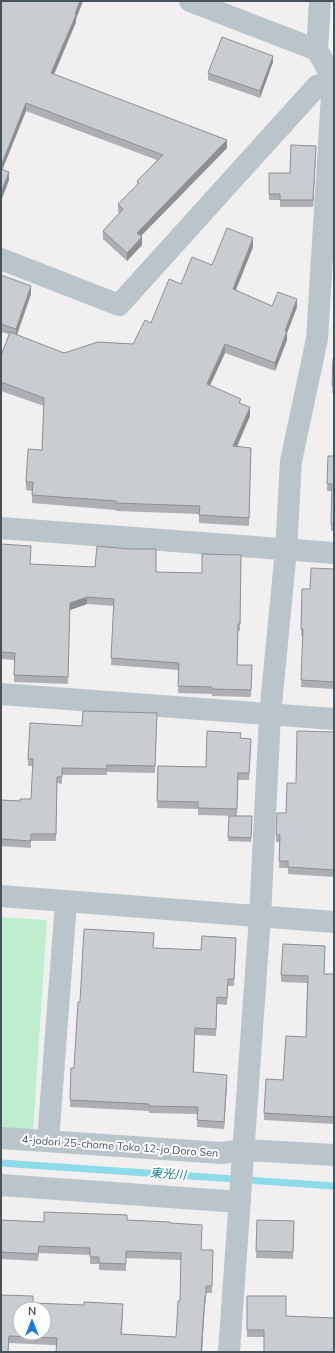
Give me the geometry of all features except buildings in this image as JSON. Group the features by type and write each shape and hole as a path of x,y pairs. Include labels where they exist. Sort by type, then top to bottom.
{"street":[{"path":"190,1 317,50"},
{"path":"228,1352 260,916 270,715 286,550 291,460 326,340 333,79 317,50 320,1"},
{"path":"1,259 119,305 317,86 333,79"},
{"path":"1,528 334,554"},
{"path":"1,694 334,719"},
{"path":"1,896 334,922"},
{"path":"48,1141 66,902"},
{"name":"4-jodori 25-chome Toko 12-jo Doro Sen","path":"1,1138 222,1153 242,1159 334,1155"},
{"path":"1,1185 240,1196"}],"green space":[{"path":"1,917 47,920 33,1130 1,1128"}],"waterway":[{"name":"東光川","path":"1,1163 334,1186"}]}
